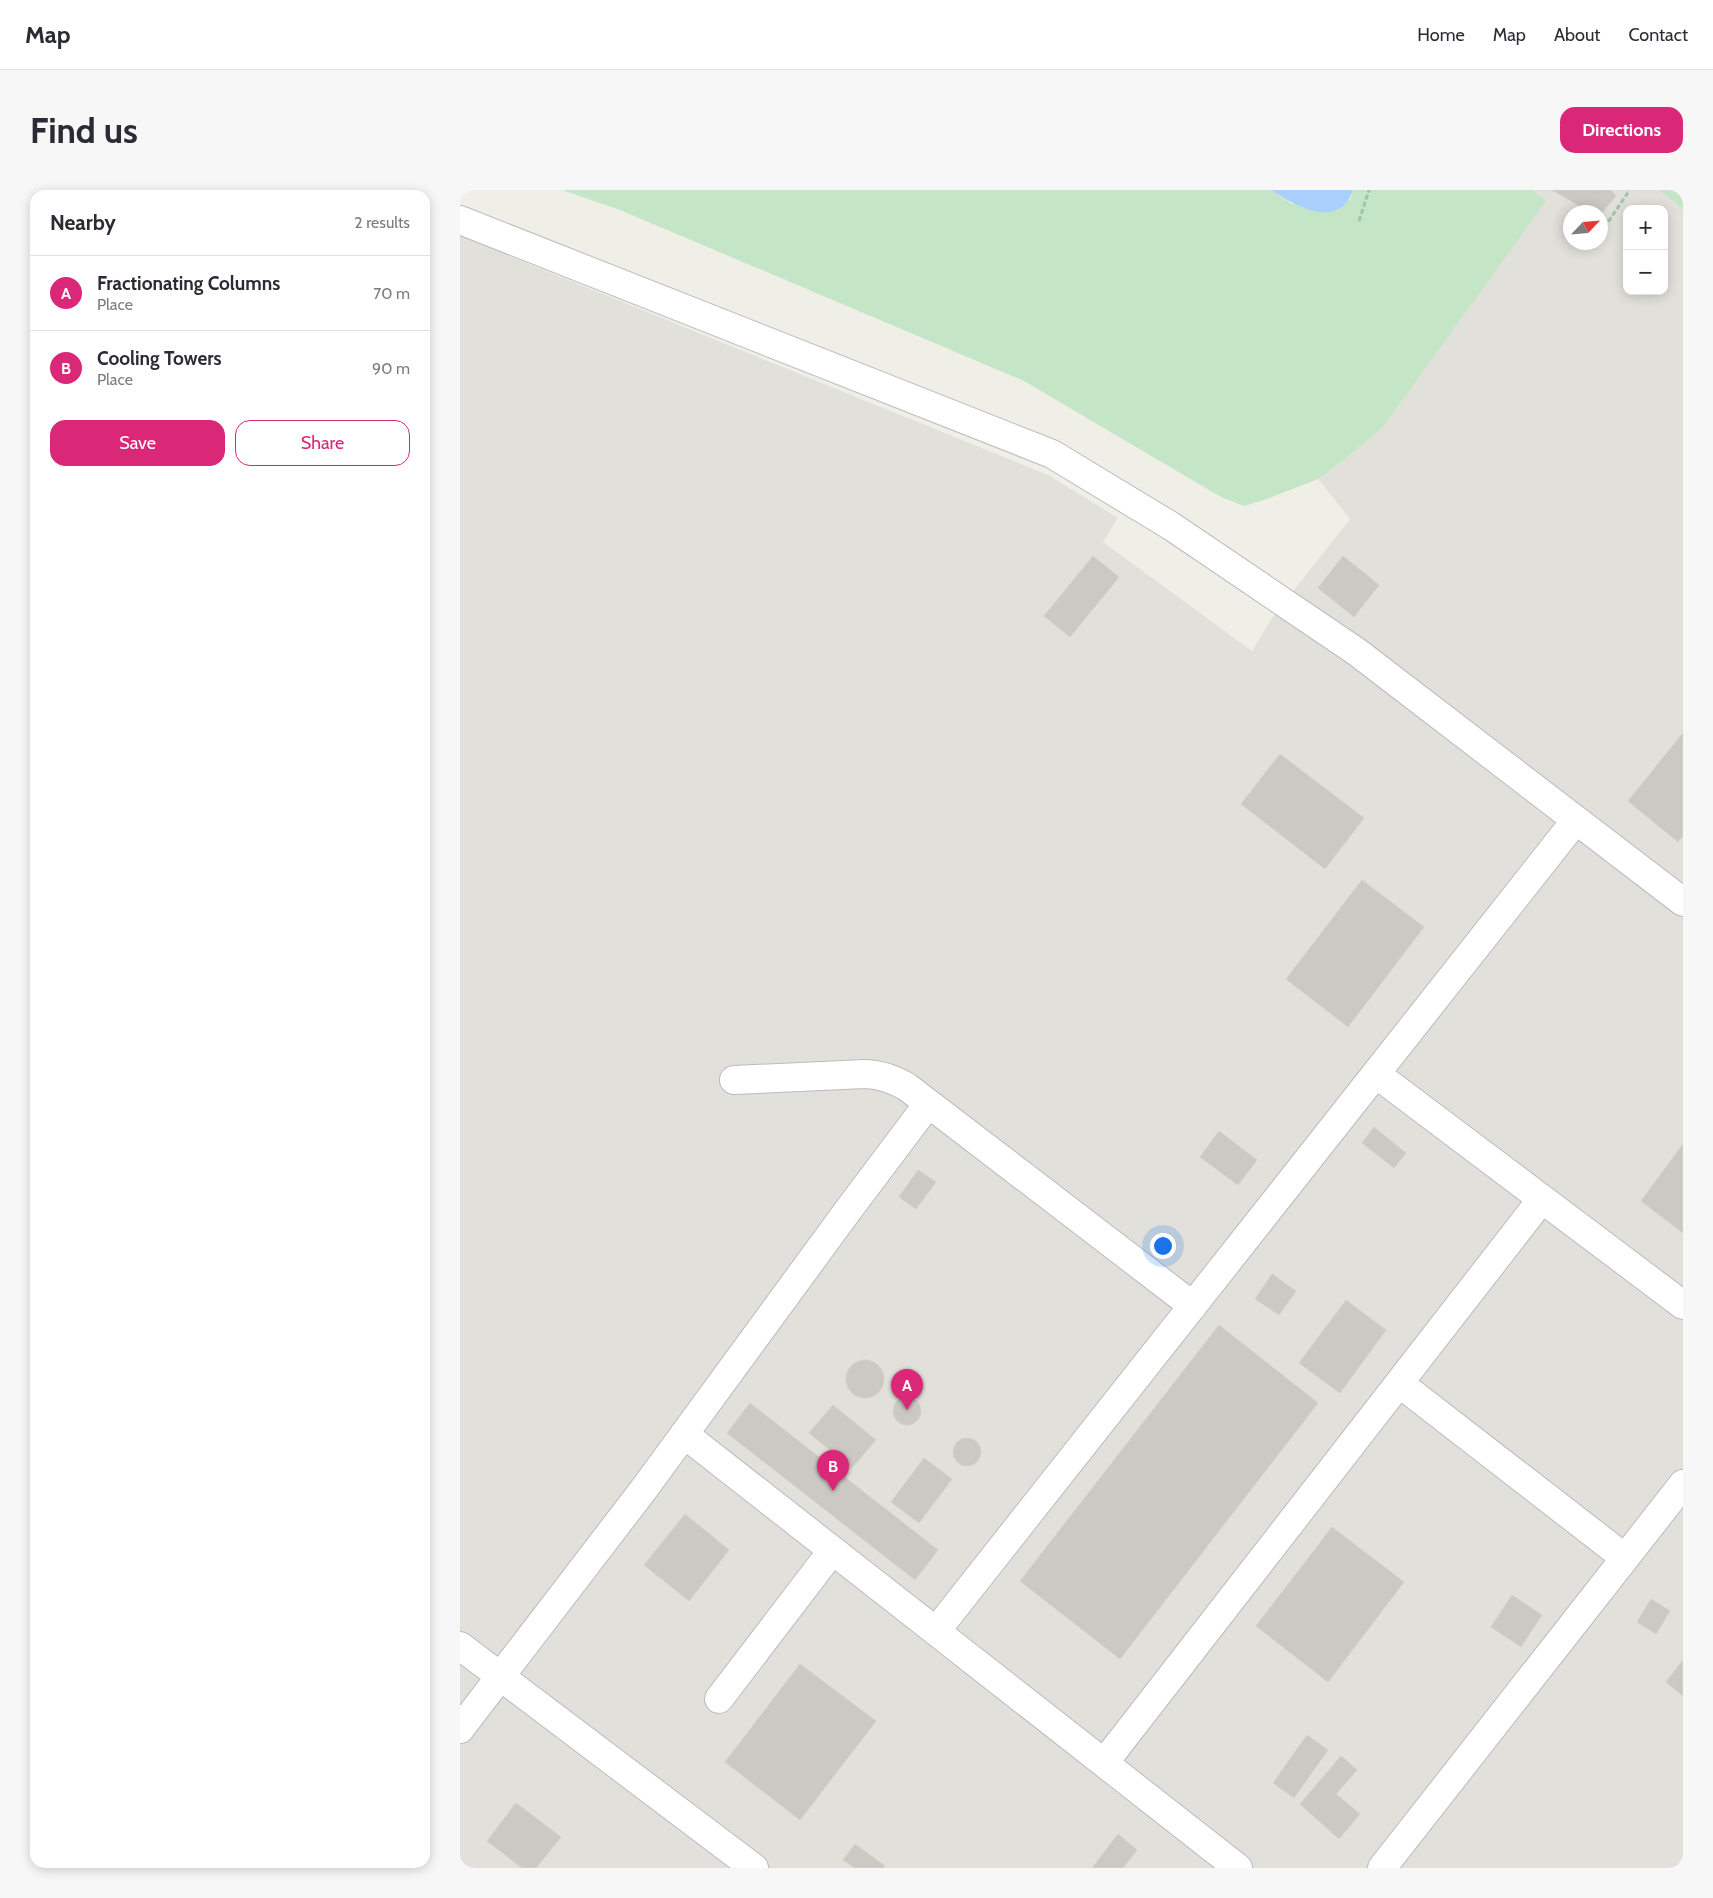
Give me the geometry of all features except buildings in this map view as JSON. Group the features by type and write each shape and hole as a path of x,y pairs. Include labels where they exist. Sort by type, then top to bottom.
{"lane":[{"path":"460,220 1052,454 1171,526 1357,652 1683,902"},
{"path":"936,1631 1576,820"},
{"path":"734,1080 865,1074 880,1074 892,1078 907,1087 1193,1306"},
{"path":"1376,1074 1683,1305"},
{"path":"460,1729 684,1434 928,1104"},
{"path":"1104,1763 1542,1199"},
{"path":"1399,1383 1625,1558"},
{"path":"684,1434 1238,1868"},
{"path":"1382,1868 1683,1484"},
{"path":"719,1698 832,1551"},
{"path":"460,1646 754,1868"}],"path":[{"path":"1358,221 1369,190"},
{"path":"1608,222 1628,190"}],"shaded area":[{"path":"1532,190 1660,190 1683,208 1683,1868 460,1868 460,236 1048,475 1118,518 1103,542 1252,651 1272,618 1350,519 1318,479 1383,427 1545,201"}],"green space":[{"path":"562,190 1271,190 1292,204 1350,200 1353,190 1532,190 1546,201 1383,427 1318,479 1244,506 1221,497 1024,381 620,210"},
{"path":"1659,190 1683,190 1683,209"}],"water":[{"path":"1271,190 1353,190 1346,202 1338,210 1327,212 1304,208"}],"place":[{"name":"Fractionating Columns","path":"907,1410"},
{"name":"Cooling Towers","path":"833,1491"}]}
